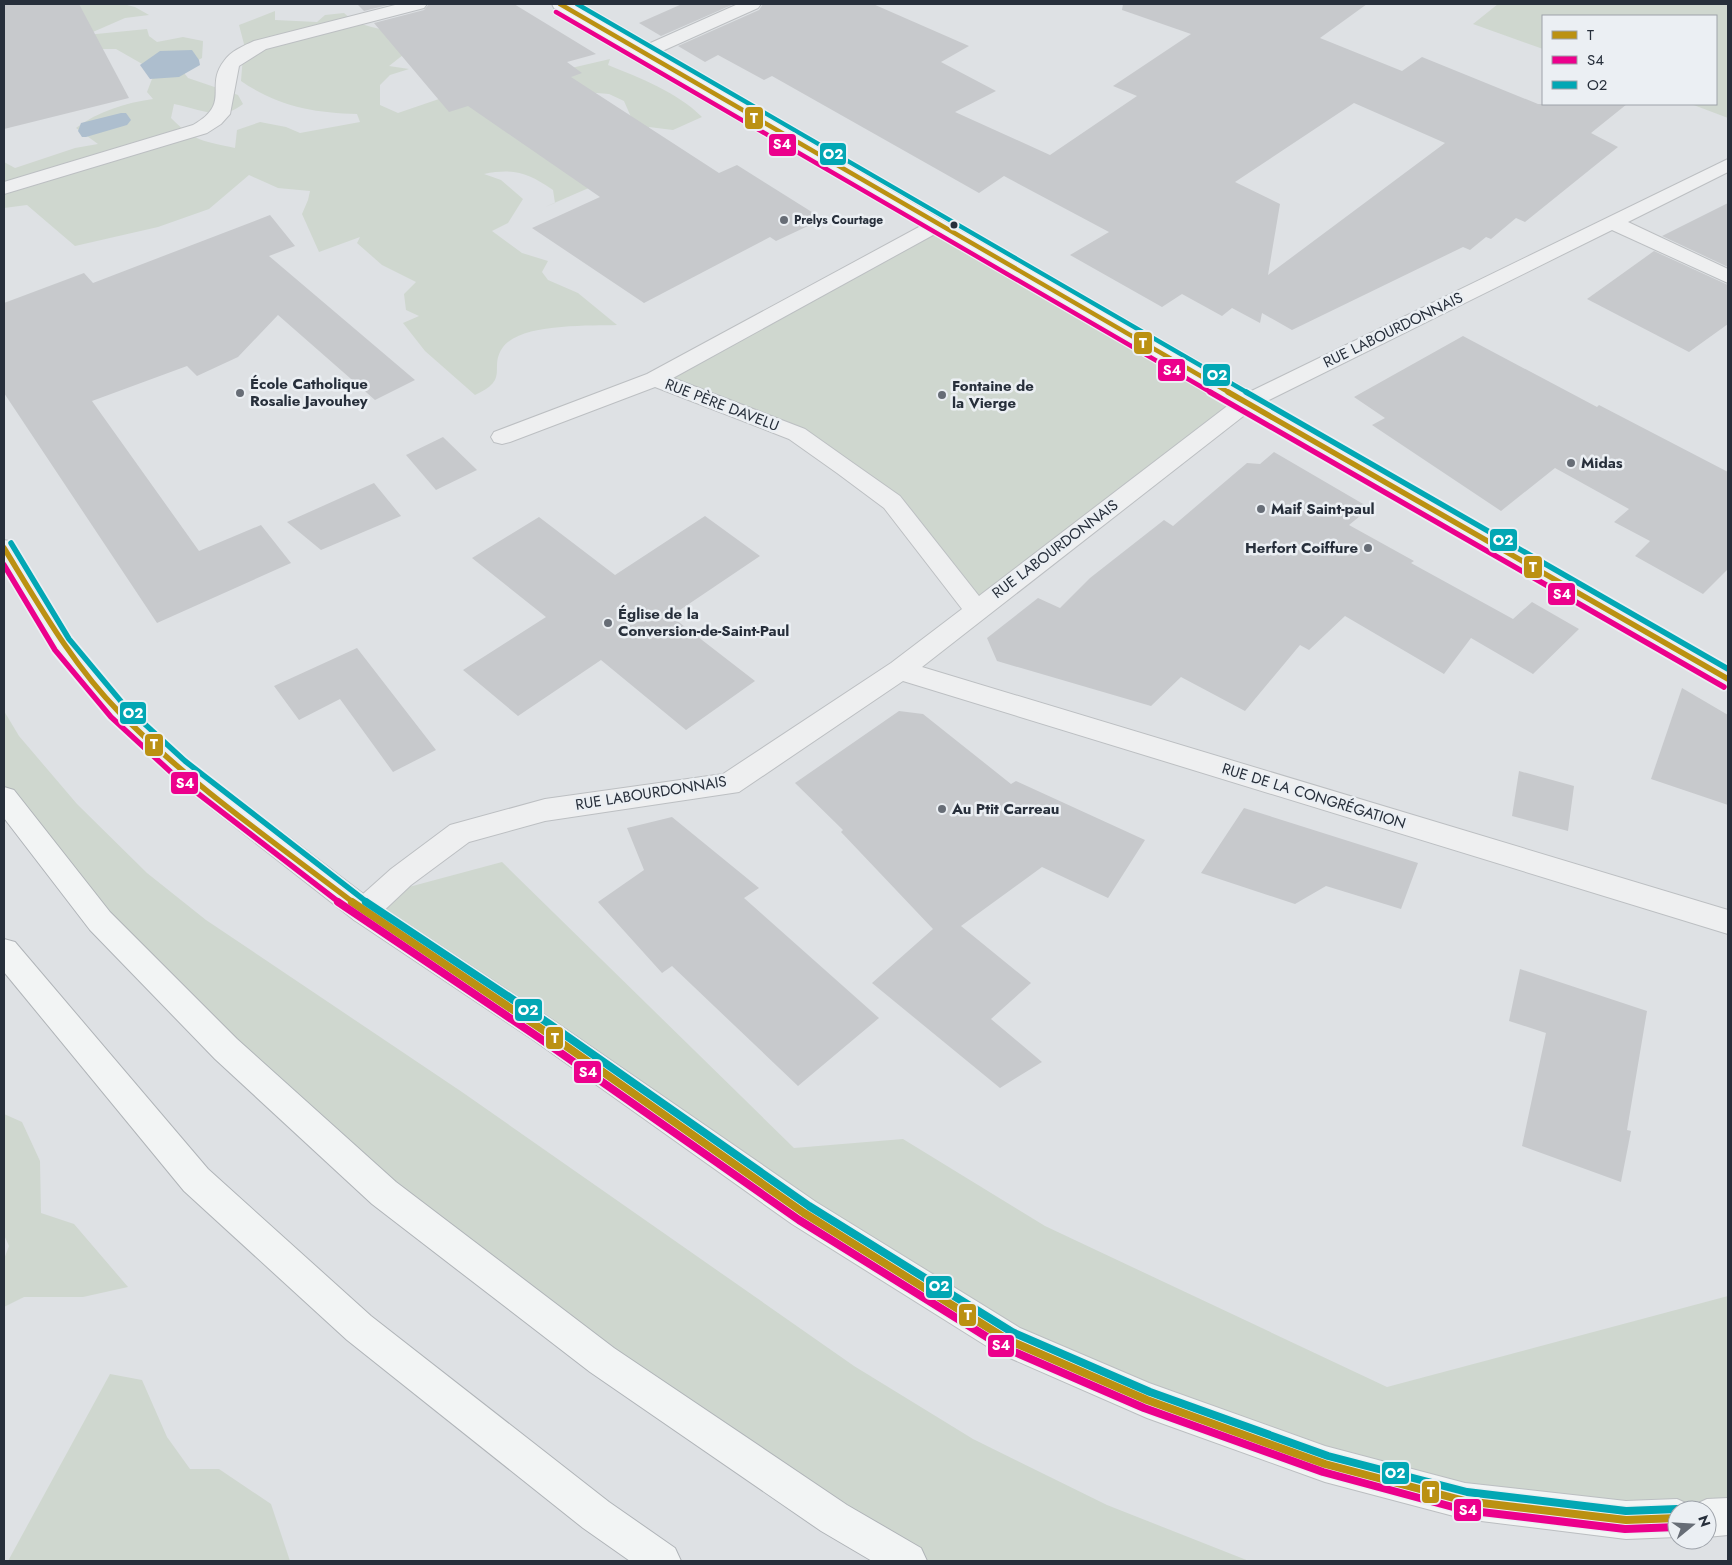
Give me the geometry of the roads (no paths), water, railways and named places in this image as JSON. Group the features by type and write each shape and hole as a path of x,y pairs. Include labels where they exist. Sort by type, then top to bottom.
{"main road":[{"path":"560,4 936,226 1247,402 1728,679"},
{"path":"4,548 62,644 118,711 178,768 372,903 543,1030 804,1214 1008,1340 1147,1400 1324,1464 1465,1501 1626,1520 1667,1518"},
{"path":"4,798 100,921 226,1049 384,1192 602,1360 834,1518 908,1561"},
{"path":"11,960 196,1180 359,1328 596,1515 662,1561"}],"street":[{"path":"4,188 200,129 217,119 223,109 226,73 232,63 242,54 260,45 418,4"},
{"path":"643,53 752,4"},
{"name":"RUE LABOURDONNAIS","path":"372,903 460,833 546,810 729,784 900,670 976,609 1247,402 1728,165"},
{"path":"1704,177 1728,188"},
{"path":"1611,222 1728,277"},
{"name":"RUE PÈRE DAVELU","path":"655,379 936,226"},
{"path":"502,437 655,379"},
{"name":"RUE PÈRE DAVELU","path":"655,379 797,434 845,468 892,502 976,609"},
{"name":"RUE DE LA CONGRÉGATION","path":"900,670 1728,922"}],"water":[{"path":"192,50 200,65 179,77 150,79 140,65 160,51"},
{"path":"126,113 131,120 127,125 86,137 82,137 78,131 81,123"}],"place":[{"name":"Prelys Courtage","path":"784,220"},
{"name":"École Catholique Rosalie Javouhey","path":"240,393"},
{"name":"Fontaine de la Vierge","path":"942,395"},
{"name":"Midas","path":"1571,463"},
{"name":"Maif Saint-paul","path":"1261,509"},
{"name":"Herfort Coiffure","path":"1368,548"},
{"name":"Église de la Conversion-de-Saint-Paul","path":"608,623"},
{"name":"Au Ptit Carreau","path":"942,809"}]}
